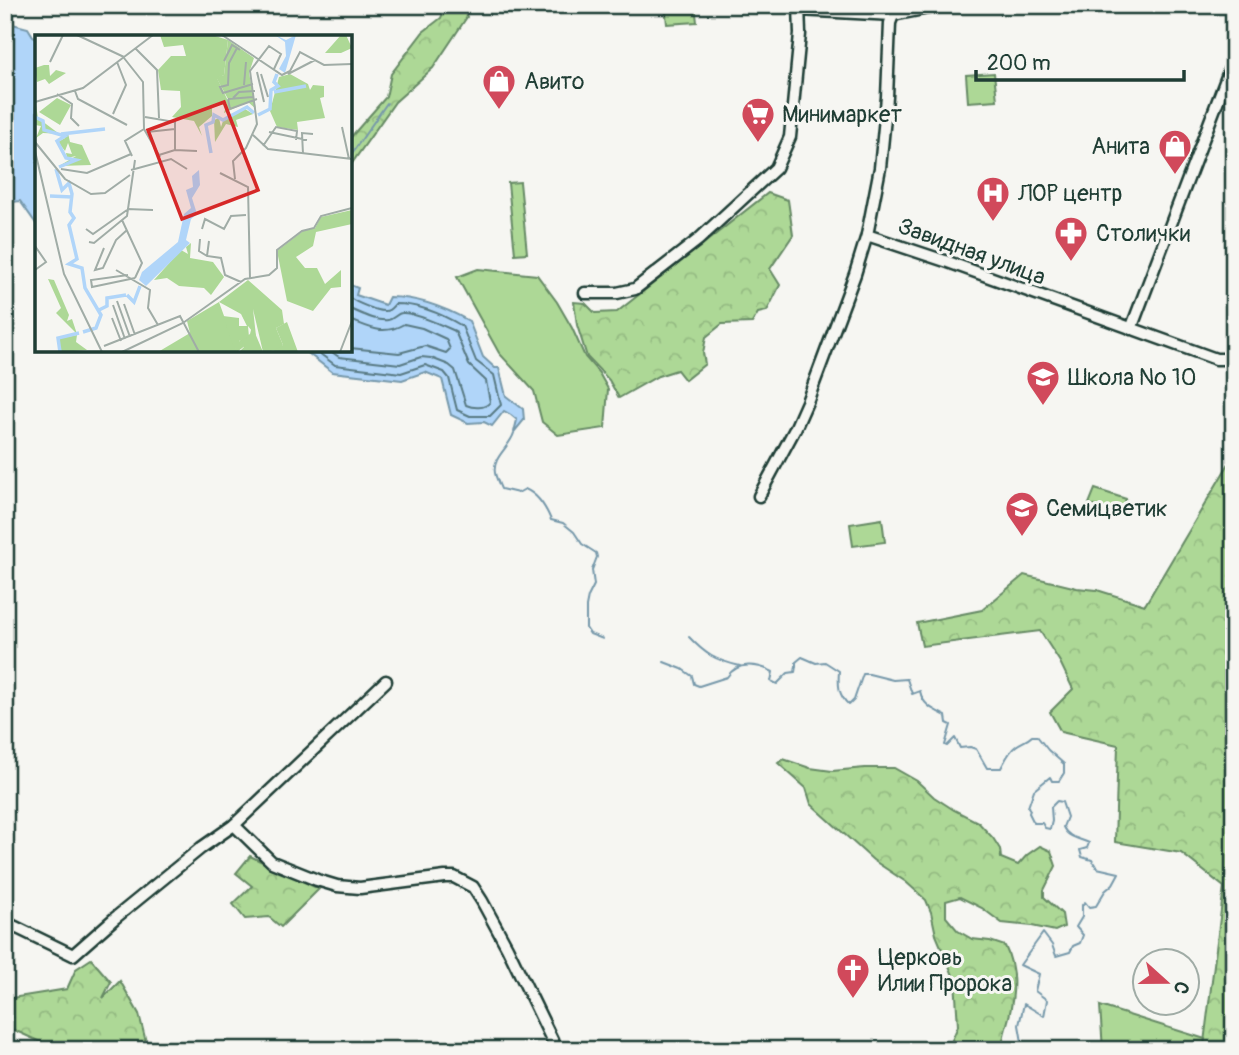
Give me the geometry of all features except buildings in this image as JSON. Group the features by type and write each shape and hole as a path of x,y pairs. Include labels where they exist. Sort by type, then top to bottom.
{"street":[{"path":"584,293 617,293 635,289 698,240 776,168 790,137 800,34 799,7 893,15 944,5"},
{"name":"Завидная улица","path":"893,15 890,23 880,168 867,235 1216,359 1234,359"},
{"path":"1131,329 1234,58"},
{"path":"760,496 800,417 855,274 867,235"},
{"path":"5,922 73,955 201,848 234,825 386,681"},
{"path":"234,825 272,862 338,886 360,888 454,877 472,887 507,947 557,1050"}],"green space":[{"path":"446,5 461,5 467,17 433,68 395,102 352,163 352,136 386,97 391,74 423,32 441,18"},
{"path":"695,5 697,22 667,24 665,6"},
{"path":"994,73 997,100 968,102 966,75"},
{"path":"520,182 527,253 515,254 508,183"},
{"path":"768,193 788,200 793,235 770,269 780,285 767,311 758,313 752,323 722,324 706,337 703,353 705,364 685,380 677,370 658,376 619,398 609,380 587,357 577,325 574,302 585,303 595,313 617,312"},
{"path":"478,269 537,275 557,302 585,357 608,389 605,428 558,435 542,422 534,391 499,353 457,277"},
{"path":"1234,455 1234,1050 1203,1050 1224,887 1181,853 1115,842 1118,745 1061,732 1050,712 1073,689 1040,631 922,646 917,623 982,610 1024,575 1097,590 1145,605"},
{"path":"1095,489 1126,499 1121,515 1089,504"},
{"path":"882,519 885,542 853,546 850,524"},
{"path":"783,759 810,768 832,771 894,768 917,781 934,797 954,810 978,822 993,838 1000,849 1001,858 1018,865 1040,846 1051,851 1056,866 1044,890 1044,897 1062,914 1064,927 1055,931 1002,923 982,908 960,897 946,901 946,917 958,931 972,939 1005,946 1009,955 1013,990 1002,1050 945,1050 958,1026 955,980 936,935 926,900 906,882 873,860 811,804 806,788 778,763"},
{"path":"250,856 319,889 281,927 269,917 245,919 233,904 252,886 236,873"},
{"path":"91,959 111,982 103,998 120,981 139,1014 148,1050 58,1050 5,1026 5,999 67,989 76,969"},
{"path":"1100,1006 1205,1039 1203,1050 1103,1050"}],"water":[{"path":"5,22 28,28 35,37 35,222 20,201 5,203"},
{"path":"352,286 358,288 356,295 385,305 389,297 420,301 469,321 483,357 495,368 499,368 506,396 523,409 524,420 514,432 517,420 504,411 492,426 484,422 468,423 451,415 442,379 425,372 402,380 332,372 307,352 352,352"}],"waterway":[{"path":"352,153 387,103"},
{"path":"514,433 496,462 495,475 501,489 518,493 525,489 529,491 541,502 551,520 563,523 574,532 582,544 596,553 592,570 594,585 586,607 586,628 590,634 603,639"},
{"path":"689,637 712,656 740,666"},
{"path":"664,662 682,669 692,676 694,684 699,686 727,677 742,666 761,667 773,672 771,681 777,684 788,673 795,672 796,662 802,657 816,663 825,662 839,671 840,690 849,705 854,700 863,674 893,680 907,679 912,694 920,691 926,704 946,716 947,723 951,725 945,745 955,738 960,748 976,749 987,768 1001,768 1014,748 1032,736 1037,736 1064,764 1064,773 1059,781 1052,781 1050,777 1034,790 1028,807 1034,823 1042,823 1045,828 1050,829 1051,807 1057,801 1062,802 1067,817 1063,827 1065,831 1089,843 1087,848 1080,850 1082,857 1092,860 1097,868 1119,873 1096,906 1089,907 1085,902 1082,905 1082,917 1076,927 1083,935 1080,943 1073,946 1070,952 1056,956 1043,933 1020,965 1039,974 1035,991 1047,1000 1044,1016 1024,1004 1019,1025 1022,1042 1020,1050"}],"place":[{"name":"Авито","path":"499,111"},
{"name":"Минимаркет","path":"758,144"},
{"name":"Анита","path":"1175,176"},
{"name":"ЛОР центр","path":"993,223"},
{"name":"Столички","path":"1071,263"},
{"name":"Школа № 10","path":"1043,407"},
{"name":"Семицветик","path":"1022,538"},
{"name":"Церковь Илии Пророка","path":"853,1000"}]}
